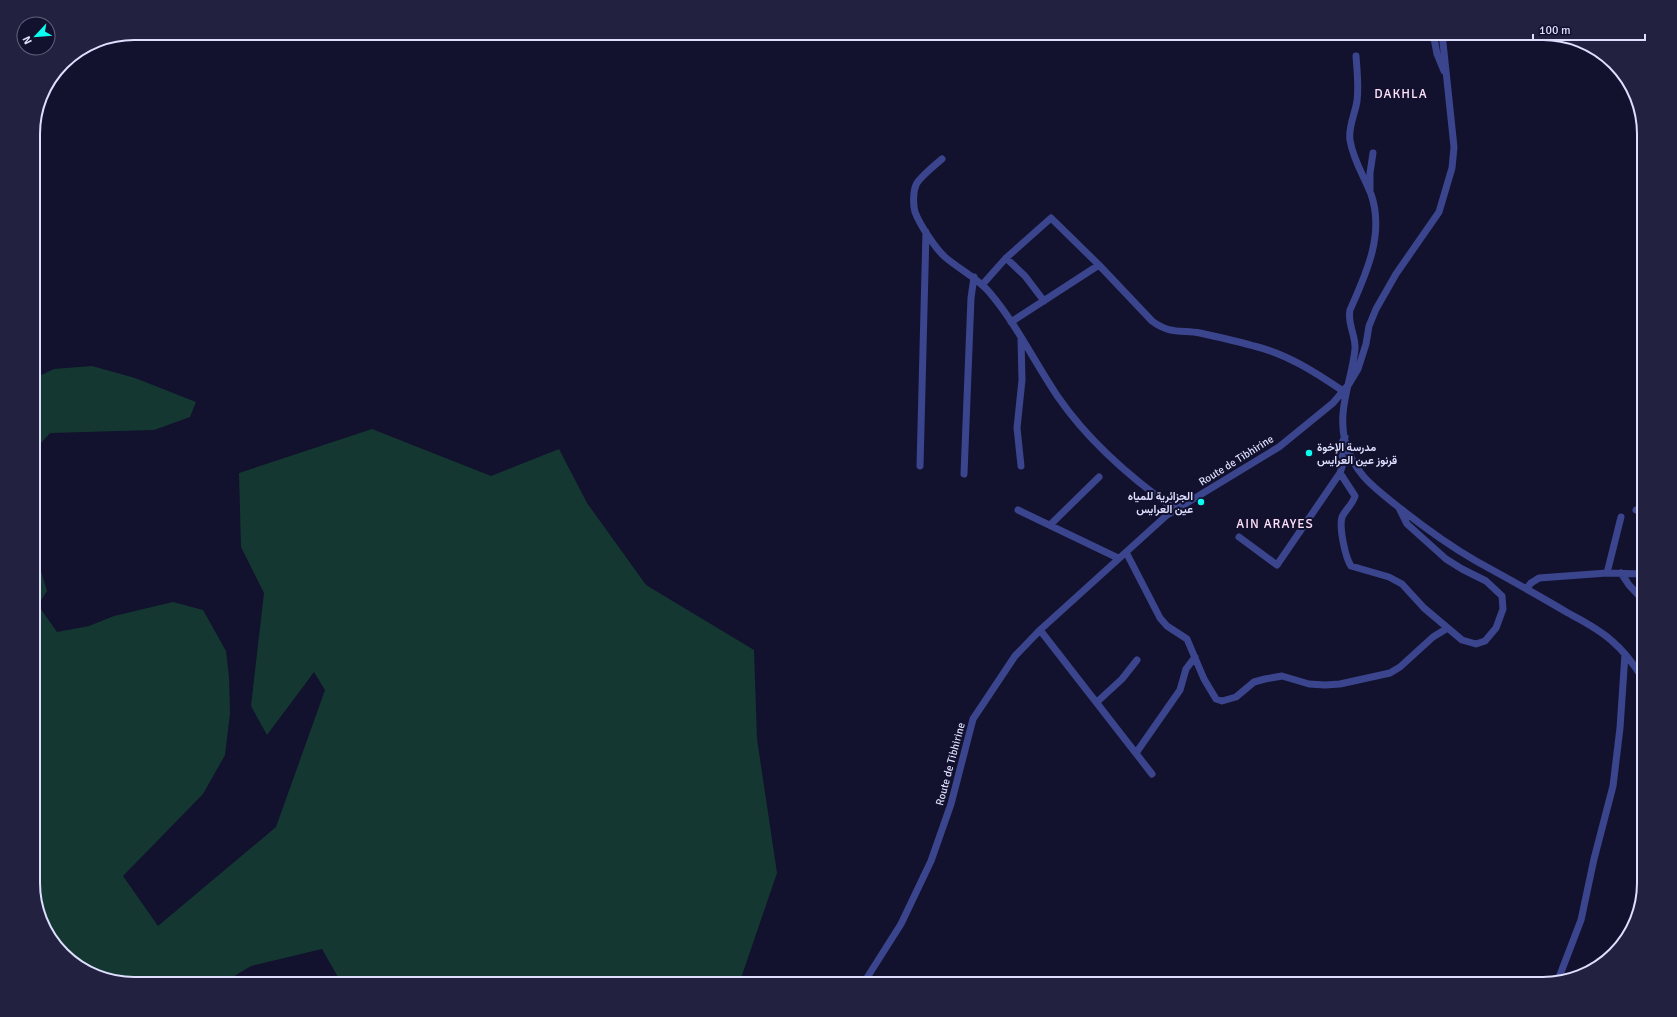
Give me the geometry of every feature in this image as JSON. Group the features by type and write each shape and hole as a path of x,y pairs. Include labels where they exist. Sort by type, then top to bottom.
{"street":[{"path":"1434,40 1436,54 1446,76"},
{"name":"Route de Tibhirine","path":"868,977 901,924 930,861 951,804 973,720 1015,656 1040,630 1167,515 1279,447 1317,416 1343,392 1349,384 1360,362 1376,309 1396,274 1439,212 1446,191 1452,168 1454,147 1443,40"},
{"path":"1356,56 1358,84 1357,102 1350,139 1357,164 1374,203 1375,236 1372,256 1348,318 1355,348 1349,384 1343,403 1342,419 1344,437 1352,460 1361,475 1371,486 1430,531 1474,560 1527,588 1596,629 1611,640 1625,654 1637,670"},
{"path":"1370,193 1370,174 1373,153"},
{"path":"942,159 916,184 914,196 915,212 926,232 945,257 974,277 990,292 1011,322 1059,398 1084,430 1111,458 1148,490 1176,510"},
{"path":"982,285 1006,258 1051,218 1159,327 1176,332 1191,332 1212,335 1256,346 1276,353 1300,363 1343,392"},
{"path":"920,466 926,232"},
{"path":"1006,258 1026,276 1044,301"},
{"path":"1011,322 1099,265"},
{"path":"964,474 971,298 974,277"},
{"path":"1021,338 1022,380 1018,428 1021,466"},
{"path":"1239,537 1277,564 1340,473 1343,464 1341,444 1344,437"},
{"path":"1340,473 1355,496 1342,517 1341,525 1344,549 1348,561 1352,566 1389,578 1402,584 1446,629 1468,643 1476,644 1485,641 1496,628 1503,608 1502,596 1486,581 1446,559 1407,524 1398,506"},
{"path":"1050,525 1100,477"},
{"path":"1018,510 1118,558"},
{"path":"1607,573 1621,517"},
{"path":"1126,552 1160,618 1167,626 1187,639 1204,679 1216,699 1222,701 1236,697 1254,682 1282,676 1309,684 1325,685 1340,684 1390,673 1400,667 1433,637 1446,629"},
{"path":"1527,588 1531,583 1539,578 1607,573 1637,574"},
{"path":"1621,573 1637,594"},
{"path":"1040,630 1152,774"},
{"path":"1560,975 1582,920 1594,859 1614,786 1625,654"},
{"path":"1136,753 1180,690 1186,669 1195,657"},
{"path":"1097,702 1122,679 1137,660"}],"green space":[{"path":"92,366 135,378 196,402 190,417 154,430 50,433 40,444 40,376 54,369"},
{"path":"372,429 491,476 559,449 587,503 646,585 754,650 757,739 777,873 741,977 338,977 322,949 251,966 233,977 134,977 109,974 98,970 77,958 67,950 59,940 47,919 43,908 40,889 40,608 57,632 89,626 114,616 173,602 203,610 226,651 229,677 230,713 225,755 203,794 123,876 158,926 276,827 325,690 314,672 267,735 251,706 264,593 241,547 239,473"},
{"path":"40,568 47,591 40,602"}],"place":[{"name":"مدرسة الإخوة قرنوز عين العرايس","path":"1309,453"},
{"name":"الجزائرية للمياه عين العرايس","path":"1201,502"}],"district":[{"name":"DAKHLA","path":"1401,93"},
{"name":"AIN ARAYES","path":"1275,523"}]}
